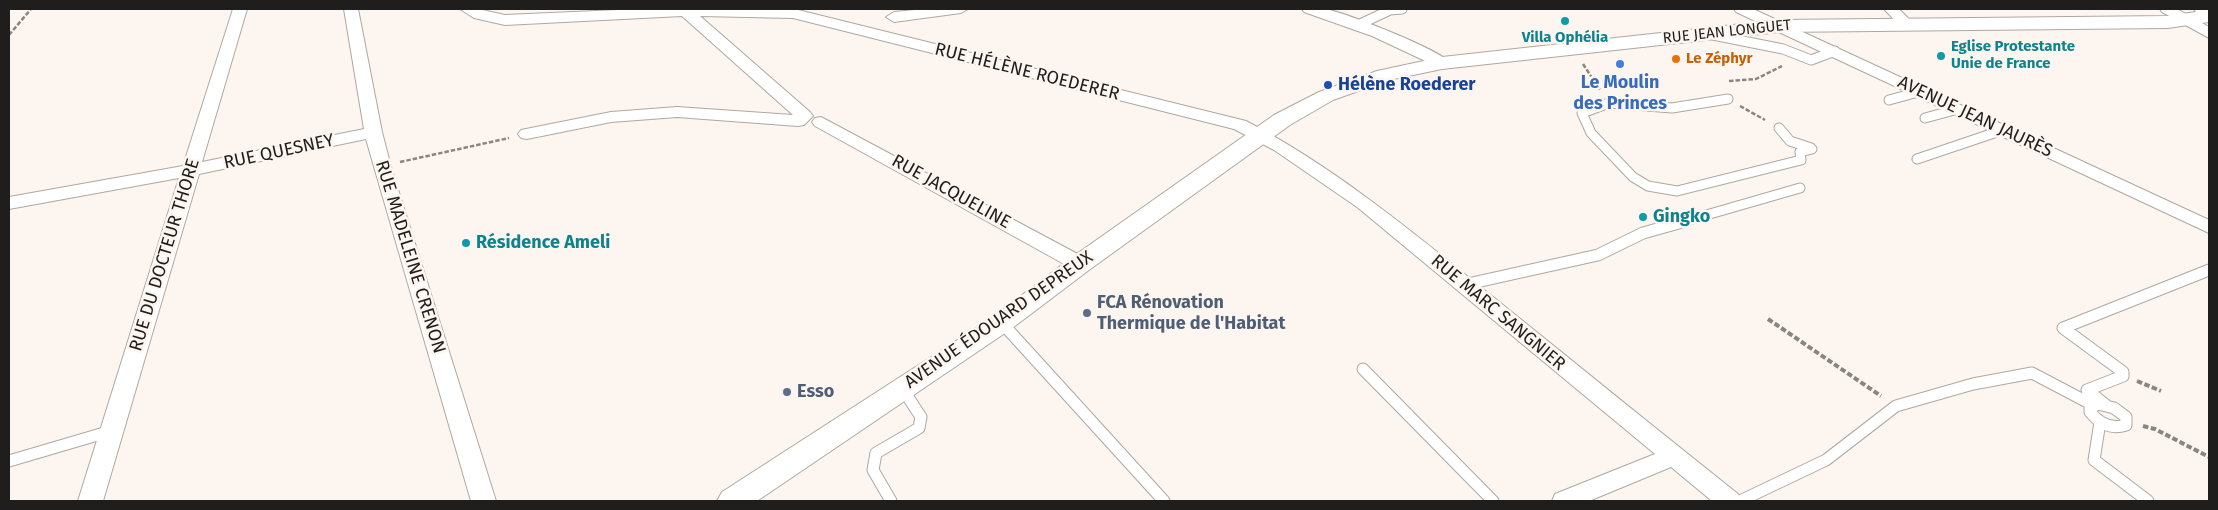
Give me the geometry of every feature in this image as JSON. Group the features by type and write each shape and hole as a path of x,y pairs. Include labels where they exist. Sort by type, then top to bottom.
{"street":[{"name":"RUE DU DOCTEUR THORE","path":"90,501 240,9"},
{"name":"RUE MADELEINE CRENON","path":"351,9 373,132 382,167 484,501"},
{"name":"RUE HÉLÈNE ROEDERER","path":"467,9 478,15 505,20 620,12 794,11 1240,125 1260,134"},
{"path":"894,38 894,13 961,9"},
{"path":"1309,9 1394,38 1442,63"},
{"name":"AVENUE JEAN JAURÈS","path":"1741,9 1835,51 2209,227"},
{"path":"1891,9 1905,22"},
{"path":"2167,9 2194,15 2209,11"},
{"path":"686,12 808,120"},
{"path":"2194,15 2209,33"},
{"name":"RUE JEAN LONGUET","path":"1260,134 1326,96 1384,75 1442,63 1779,26 2209,16"},
{"name":"RUE JACQUELINE","path":"526,134 611,117 677,112 808,120 1080,264"},
{"name":"RUE QUESNEY","path":"9,203 191,170 373,132"},
{"name":"AVENUE ÉDOUARD DEPREUX","path":"733,501 1002,323 1080,264 1246,147 1260,134"},
{"name":"RUE MARC SANGNIER","path":"1260,134 1364,203 1729,501"},
{"path":"1564,501 1675,456"}],"lane":[{"path":"1358,25 1390,10 1402,9"},
{"path":"1705,33 1782,49 1811,60 1835,51"},
{"path":"1889,100 1922,92"},
{"path":"1728,99 1672,108 1609,103 1582,113 1591,133 1638,182 1656,189 1677,191 1801,160 1800,152 1812,149 1790,141 1779,128"},
{"path":"1925,118 1958,109"},
{"path":"1917,158 2004,130"},
{"path":"1464,285 1598,255 1643,233 1800,188"},
{"path":"2093,405 2090,412 2100,422 2117,428 2126,426 2128,422 2120,412 2106,405 2087,390 2123,376 2124,372 2063,328 2209,270"},
{"path":"1002,323 1164,501"},
{"path":"1363,369 1493,501"},
{"path":"1740,501 1826,460 1896,406 1973,384 2032,373 2093,405 2106,405"},
{"path":"891,501 873,470 876,453 919,428 921,417 902,388"},
{"path":"2100,422 2094,460 2148,501"},
{"path":"9,461 112,431"}],"path":[{"path":"9,35 31,9"},
{"path":"1572,48 1609,103"},
{"path":"1775,63 1783,67 1756,79 1724,81 1728,99 1779,128"},
{"path":"382,167 526,134"},
{"path":"1768,319 1896,406"},
{"path":"2123,376 2161,391"},
{"path":"2128,422 2155,429 2209,457"}],"place":[{"name":"Villa Ophélia","path":"1565,21"},
{"name":"Eglise Protestante Unie de France","path":"1941,56"},
{"name":"Le Zéphyr","path":"1676,59"},
{"name":"Le Moulin des Princes","path":"1620,64"},
{"name":"Hélène Roederer","path":"1328,85"},
{"name":"Gingko","path":"1643,217"},
{"name":"Résidence Ameli","path":"466,243"},
{"name":"FCA Rénovation Thermique de l'Habitat","path":"1087,313"},
{"name":"Esso","path":"787,392"}]}
